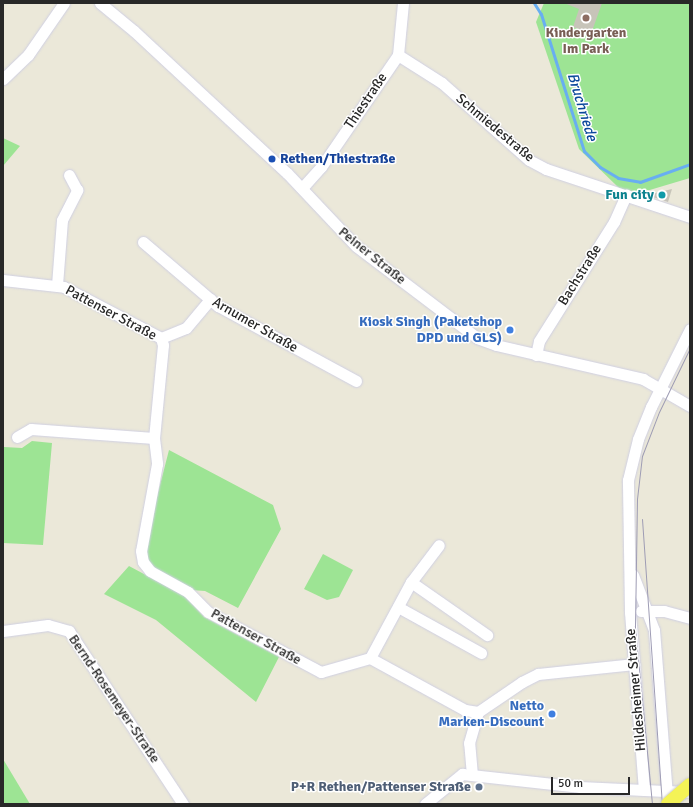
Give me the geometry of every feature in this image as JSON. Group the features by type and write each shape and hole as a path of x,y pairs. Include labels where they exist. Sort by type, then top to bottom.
{"main road":[{"path":"667,800 690,785"}],"street":[{"path":"3,79 28,55 64,3"},
{"name":"Peiner Straße","path":"100,3 134,31 302,188 356,246 477,338 536,355 636,377 690,406"},
{"name":"Thiestraße","path":"302,188 321,167 398,55 403,3"},
{"name":"Schmiedestraße","path":"398,55 442,83 529,160 546,169 690,217"},
{"path":"57,285 62,220 77,190 69,175"},
{"name":"Bachstraße","path":"536,355 539,341 614,222 626,195"},
{"name":"Arnumer Straße","path":"143,242 210,299 259,329 356,381"},
{"name":"Pattenser Straße","path":"3,280 57,285 161,338 163,345 154,438 157,464 141,550 142,562 150,571 188,592 208,612 321,672 370,658"},
{"path":"161,338 186,328 210,299"},
{"name":"Hildesheimer Straße","path":"644,790 630,612 631,568 627,524 628,480 638,439 659,390 690,329"},
{"path":"17,437 31,429 154,438"},
{"path":"439,545 412,582 370,658 465,710 478,712"},
{"name":"Hildesheimer Straße","path":"631,568 654,630 667,800"},
{"path":"412,582 487,635"},
{"path":"398,607 481,653"},
{"path":"630,612 671,612 690,618"},
{"name":"Bernd-Rosemeyer-Straße","path":"3,632 48,625 69,631 183,804"},
{"path":"474,776 469,743 478,712 522,682 538,674 634,664"},
{"path":"425,804 460,775 580,787 644,790 667,800 690,792"}],"green space":[{"path":"544,3 690,3 690,178 643,192 621,190 579,149 536,22"},
{"path":"3,138 20,146 3,166"},
{"path":"32,441 52,443 43,545 3,543 4,447 22,448"},
{"path":"169,450 273,505 281,529 238,608 205,591 191,590 150,569 144,547"},
{"path":"323,554 353,570 339,597 327,600 304,589"},
{"path":"129,566 185,596 204,617 279,657 256,702 156,620 104,594"},
{"path":"3,759 30,804 3,804"}],"building":[{"name":"Kindergarten Im Park","path":"564,3 602,3 591,34 573,27 579,9"},
{"name":"Fun city","path":"672,189 668,202 647,195"}],"waterway":[{"name":"Bruchriede","path":"534,3 541,14 584,151 600,167 618,178 640,182 690,164"}],"tram line":[{"path":"652,804 635,626 637,499 642,456 659,412 690,348"},
{"path":"642,519 662,804"}],"place":[{"name":"Kindergarten Im Park","path":"586,18"},
{"name":"Rethen/Thiestraße","path":"272,159"},
{"name":"Fun city","path":"662,195"},
{"name":"Kiosk Singh (Paketshop DPD und GLS)","path":"510,330"},
{"name":"Netto Marken-Discount","path":"552,714"},
{"name":"P+R Rethen/Pattenser Straße","path":"479,787"}]}
